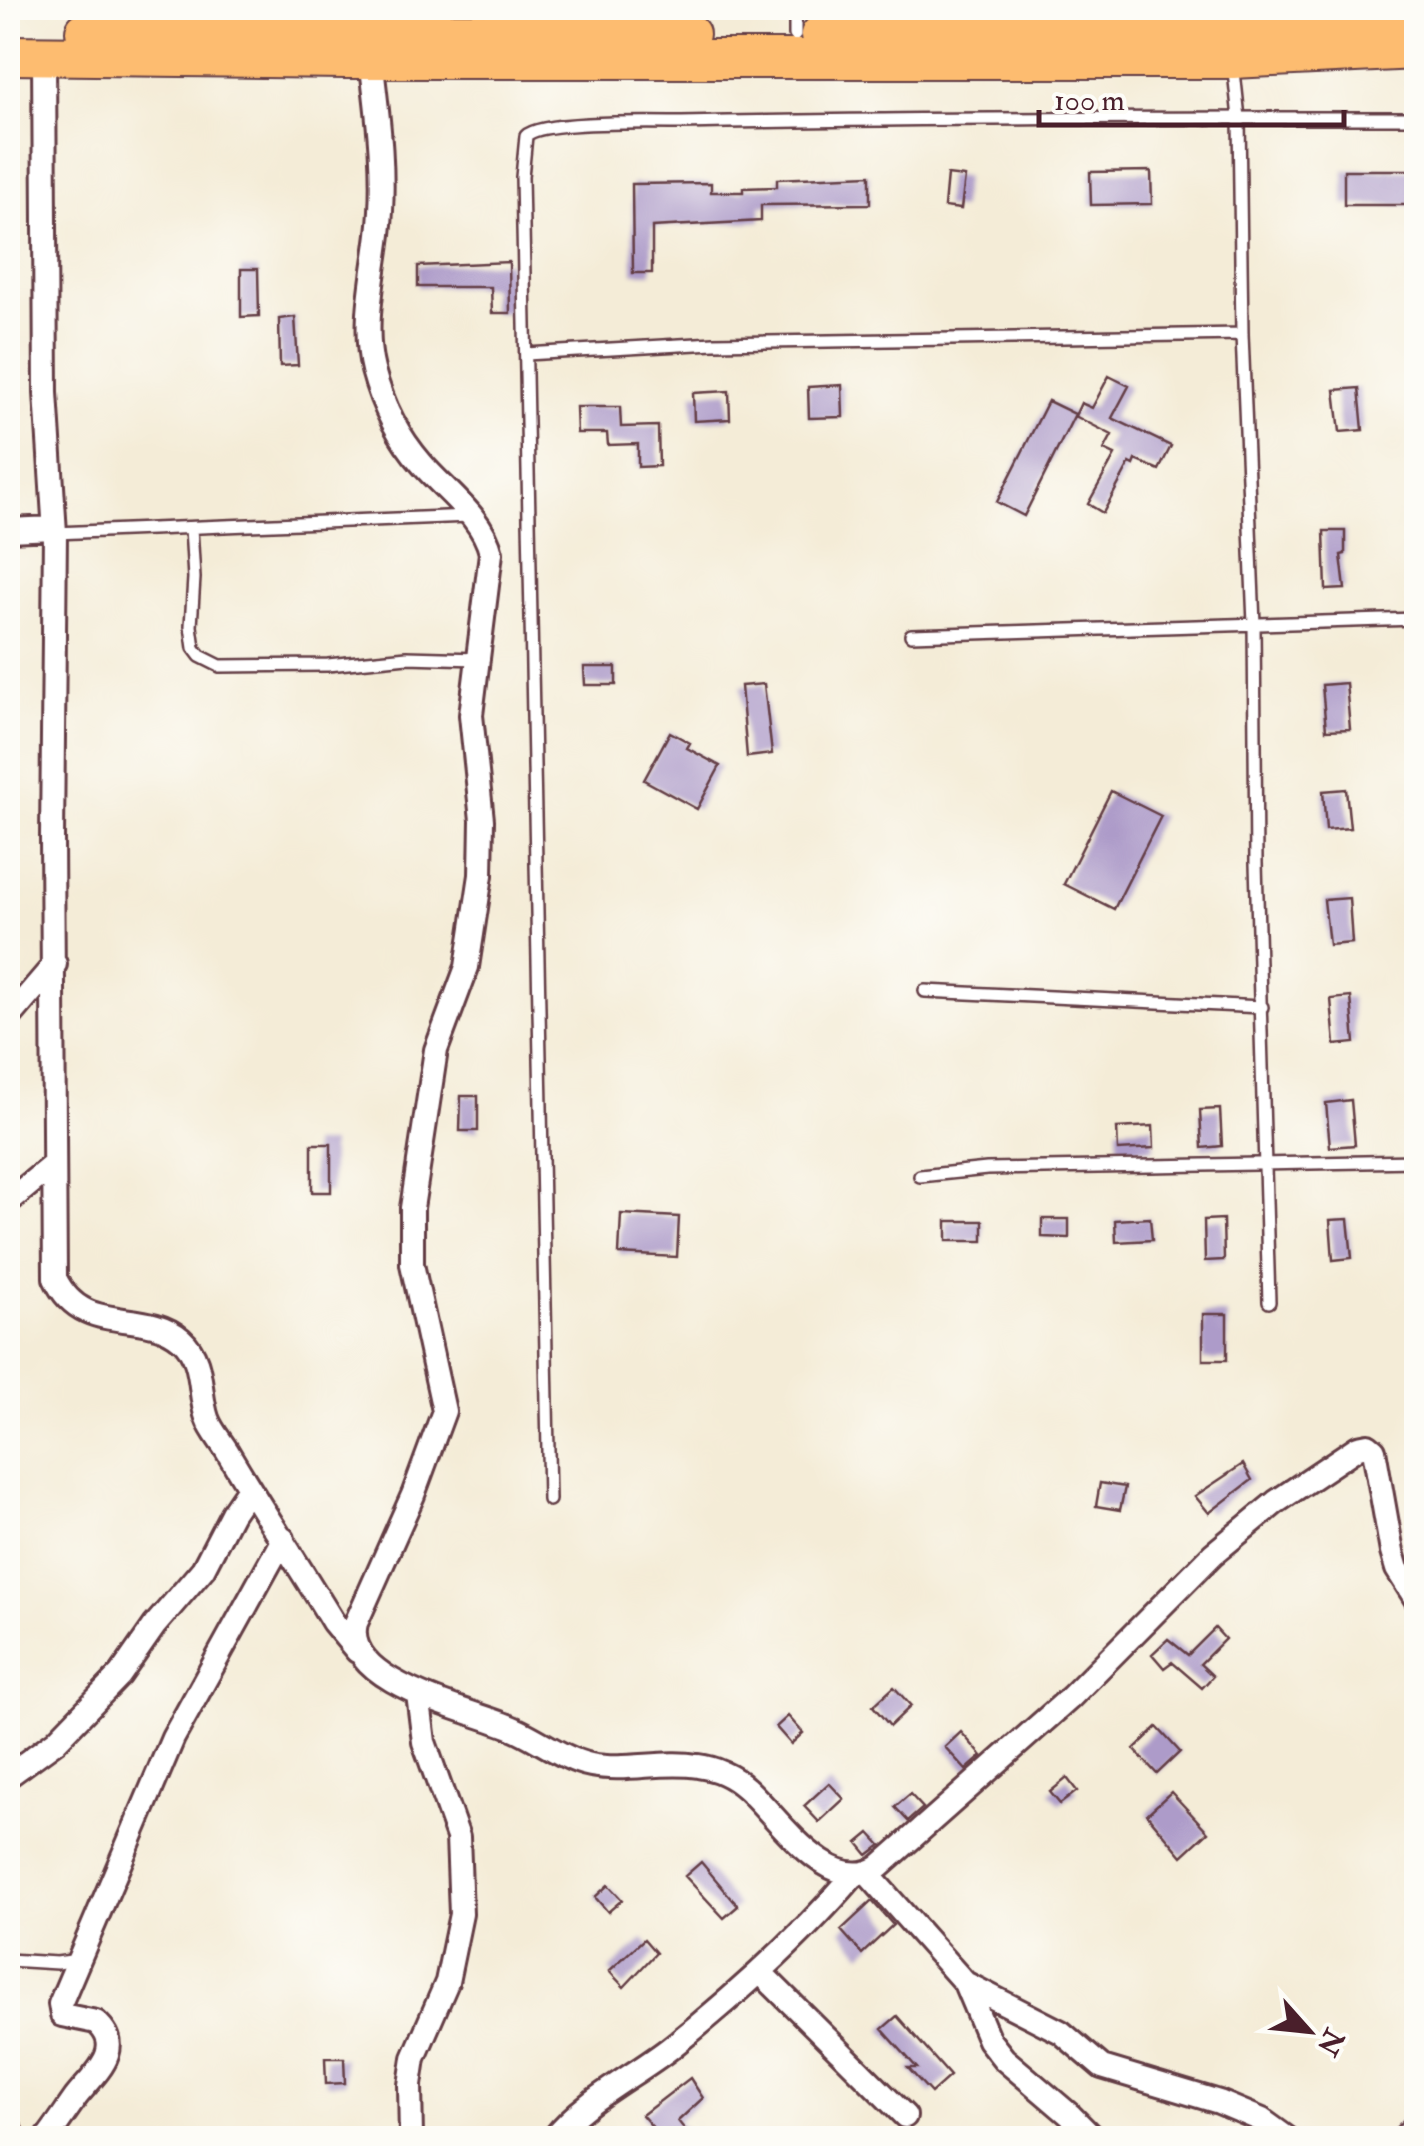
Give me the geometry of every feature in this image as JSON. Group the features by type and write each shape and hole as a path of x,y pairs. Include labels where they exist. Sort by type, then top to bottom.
{"main road":[{"path":"8,32 357,32 795,22 1409,25"},
{"path":"26,55 357,32 1233,59 1409,25"}],"street":[{"path":"357,32 381,170 371,305 372,369 407,447 470,516 488,540 491,553 471,715 482,820 480,875 467,967 436,1050 412,1208 412,1264 444,1411 414,1495 356,1623 354,1636 366,1661"},
{"path":"26,55 55,530 54,1164 56,1278 62,1293 98,1316 163,1330 181,1338 194,1357 208,1419 333,1622 366,1661 418,1694 514,1728 588,1765 694,1765 712,1769 745,1786 792,1840 815,1856 860,1874 965,1982 1061,2032 1102,2067 1220,2102 1262,2120 1287,2138"},
{"path":"8,530 55,530"},
{"path":"8,1020 55,964"},
{"path":"8,1202 54,1164"},
{"path":"554,2138 572,2118 762,1974 860,1874 879,1867 1071,1696 1213,1554 1276,1502 1358,1447 1368,1445 1374,1450 1392,1552 1397,1569 1416,1599"},
{"path":"8,1776 56,1741 120,1674 203,1568 250,1488"},
{"path":"48,2138 102,2066 110,2046 103,2028 96,2022 68,2018 60,2009 78,1960 173,1738 283,1539"},
{"path":"410,2138 414,2058 448,1982 461,1914 458,1836 424,1742 418,1694"},
{"path":"762,1974 905,2116"},
{"path":"965,1982 989,2040 1004,2059 1072,2116 1092,2138"}],"lane":[{"path":"1233,59 1239,118 1242,334 1254,624 1256,863 1269,1302"},
{"path":"549,1500 540,1210 540,955 522,177 523,145 532,130 601,124 916,117 1416,118"},
{"path":"526,354 714,343 1242,334"},
{"path":"55,530 470,516"},
{"path":"191,528 194,648 210,663 328,665 407,658 478,659"},
{"path":"910,634 1416,619"},
{"path":"925,991 1262,1008"},
{"path":"920,1176 987,1169 1416,1161"},
{"path":"8,1960 78,1960"},
{"path":"8,2112 21,2138"}],"building":[{"path":"1344,170 1416,170 1416,205 1344,205"},
{"path":"1151,171 1152,204 1091,205 1090,172"},
{"path":"870,175 870,204 761,205 761,221 652,227 652,273 633,273 632,184 711,183 711,192 743,192 743,188 777,187 777,179"},
{"path":"947,175 965,177 961,209 944,207"},
{"path":"509,262 510,313 492,313 491,287 418,287 418,266"},
{"path":"241,269 258,269 259,316 241,317"},
{"path":"295,317 298,365 280,366 279,319"},
{"path":"1109,376 1129,386 1112,418 1171,446 1159,470 1136,460 1134,465 1130,463 1103,513 1088,504 1115,455 1104,450 1112,435 1075,416 1081,403 1092,408"},
{"path":"842,385 843,417 809,418 808,387"},
{"path":"1359,388 1363,430 1340,432 1335,390"},
{"path":"729,391 730,419 694,421 693,393"},
{"path":"1048,401 1075,414 1024,516 997,502"},
{"path":"576,407 620,407 621,427 658,426 659,466 638,467 638,444 608,445 607,433 577,433"},
{"path":"1324,531 1345,531 1345,554 1341,555 1345,589 1326,590"},
{"path":"584,667 616,667 616,685 585,685"},
{"path":"1346,683 1350,729 1326,730 1322,685"},
{"path":"764,684 772,754 747,757 741,686"},
{"path":"670,732 690,743 687,748 720,766 697,809 644,780"},
{"path":"1346,789 1350,828 1326,830 1323,791"},
{"path":"1111,791 1161,816 1114,909 1064,884"},
{"path":"1349,898 1352,943 1329,945 1324,900"},
{"path":"1351,997 1355,1043 1335,1045 1331,999"},
{"path":"461,1096 478,1096 478,1131 460,1131"},
{"path":"1351,1100 1355,1145 1330,1147 1326,1103"},
{"path":"1220,1109 1222,1146 1202,1148 1200,1110"},
{"path":"1153,1126 1154,1148 1118,1150 1117,1128"},
{"path":"312,1144 331,1144 331,1192 312,1192"},
{"path":"621,1214 679,1217 677,1257 619,1254"},
{"path":"1150,1218 1152,1240 1116,1242 1115,1220"},
{"path":"1042,1219 1069,1219 1069,1238 1042,1237"},
{"path":"1223,1219 1224,1260 1205,1261 1204,1220"},
{"path":"1348,1219 1352,1258 1333,1260 1330,1220"},
{"path":"947,1221 983,1221 983,1241 947,1241"},
{"path":"1203,1314 1227,1314 1227,1360 1203,1360"},
{"path":"1243,1464 1252,1480 1209,1513 1195,1496"},
{"path":"1100,1483 1125,1487 1120,1510 1096,1506"},
{"path":"1215,1628 1225,1639 1200,1664 1213,1676 1202,1688 1172,1662 1164,1668 1152,1654 1168,1639 1188,1655"},
{"path":"894,1687 911,1706 890,1726 873,1706"},
{"path":"788,1716 803,1733 791,1744 776,1727"},
{"path":"1157,1727 1180,1752 1157,1774 1134,1749"},
{"path":"961,1732 982,1756 966,1770 945,1747"},
{"path":"1067,1778 1077,1791 1060,1804 1050,1792"},
{"path":"829,1783 844,1799 819,1822 804,1806"},
{"path":"1171,1792 1208,1832 1182,1856 1147,1814"},
{"path":"910,1794 923,1808 908,1821 895,1807"},
{"path":"870,1833 881,1845 868,1855 858,1843"},
{"path":"701,1862 738,1906 724,1918 685,1876"},
{"path":"608,1885 622,1900 608,1912 595,1897"},
{"path":"872,1901 893,1925 862,1954 841,1930"},
{"path":"644,1939 656,1953 624,1987 609,1971"},
{"path":"897,2016 950,2076 931,2093 908,2068 917,2068 882,2029"},
{"path":"325,2058 344,2058 345,2083 326,2084"},
{"path":"690,2078 703,2098 678,2121 686,2131 676,2138 662,2138 642,2115"},
{"path":"1416,2107 1412,2138 1386,2138"}]}
